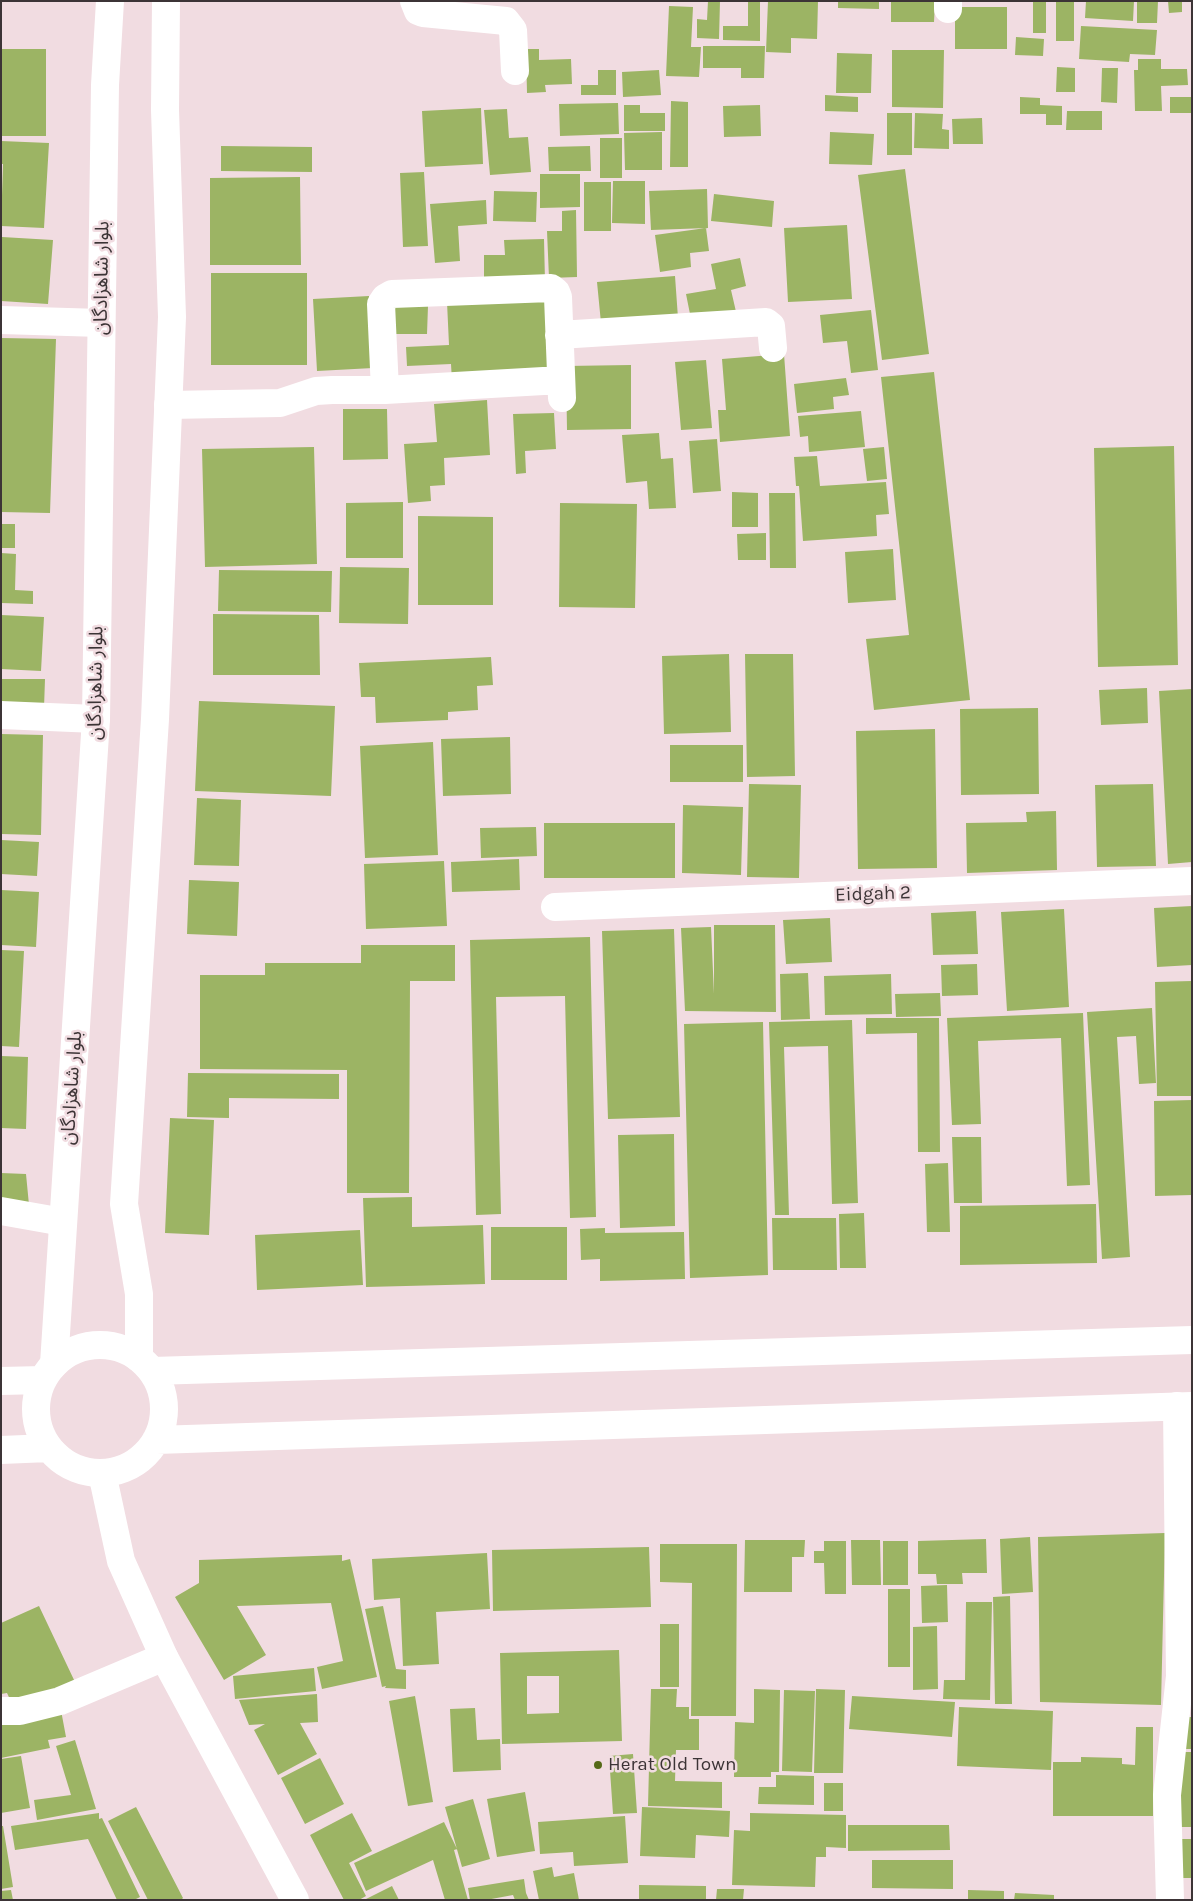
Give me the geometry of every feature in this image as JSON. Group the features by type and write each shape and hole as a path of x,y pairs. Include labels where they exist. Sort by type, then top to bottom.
{"main road":[{"name":"بلوار شاهزادگان","path":"48,1372 63,1222 96,719 104,85 110,1"},
{"path":"146,1365 139,1294 124,1204 155,719 172,317 165,110 166,1"},
{"path":"414,1 418,11 423,13 506,20 512,30 515,71"},
{"path":"168,405 273,404 316,391 562,389 558,297 556,292 551,288 392,294 385,298 381,304 385,390"},
{"path":"1,320 101,324"},
{"path":"559,335 766,322 771,326 773,348"},
{"path":"1,715 96,719"},
{"name":"Eidgah 2","path":"555,907 1192,881"},
{"path":"1,1211 63,1222"},
{"path":"146,1365 1192,1340"},
{"path":"105,1345 123,1349 146,1365 161,1387 165,1405 163,1423 156,1440 142,1457 124,1468 102,1473 82,1471 64,1462 49,1448 40,1432 36,1415 37,1397 48,1372 69,1353 86,1346 105,1345"},
{"path":"1,1381 48,1372"},
{"path":"156,1440 1185,1406 1180,1676 1167,1795 1170,1900"},
{"path":"1,1450 49,1448"},
{"path":"102,1473 121,1561 164,1656 294,1900"},
{"path":"1,1711 20,1712 60,1701 164,1656"}],"building":[{"path":"708,1 720,1 719,39 697,38 697,19 707,20"},
{"path":"768,1 818,1 817,39 791,38 791,53 766,52"},
{"path":"838,1 879,1 879,9 838,8"},
{"path":"891,1 935,1 934,22 891,22"},
{"path":"1033,1 1046,1 1046,33 1033,33"},
{"path":"1056,1 1074,1 1074,41 1056,41"},
{"path":"1086,1 1134,1 1133,21 1085,18"},
{"path":"1137,1 1158,1 1157,23 1137,23"},
{"path":"1168,1 1182,1 1182,12 1169,13"},
{"path":"748,2 760,2 760,41 723,40 723,26 748,26"},
{"path":"669,6 693,7 691,47 701,47 699,77 666,76"},
{"path":"955,7 1007,7 1007,49 955,49"},
{"path":"1081,26 1157,30 1155,55 1130,54 1129,62 1079,59"},
{"path":"1016,37 1044,39 1043,56 1015,55"},
{"path":"703,46 765,46 764,78 741,78 741,68 703,68"},
{"path":"1,49 46,49 46,136 1,136"},
{"path":"526,49 539,49 539,60 571,59 572,84 545,85 546,92 527,93"},
{"path":"892,50 944,50 943,108 892,107"},
{"path":"837,53 872,54 871,93 836,93"},
{"path":"1138,59 1161,59 1161,69 1187,69 1188,85 1161,86 1162,111 1135,111 1134,70 1138,70"},
{"path":"1057,67 1075,68 1075,92 1056,92"},
{"path":"1102,68 1118,68 1117,103 1101,102"},
{"path":"598,70 616,70 616,95 581,95 581,85 598,85"},
{"path":"659,70 661,95 623,97 622,72"},
{"path":"825,95 858,97 858,112 825,111"},
{"path":"1020,97 1040,98 1040,105 1062,106 1062,125 1046,125 1046,114 1020,114"},
{"path":"1170,97 1192,97 1192,113 1170,113"},
{"path":"671,101 688,102 688,167 670,167"},
{"path":"618,103 619,134 560,136 559,104"},
{"path":"624,105 640,105 640,113 665,113 665,131 624,131"},
{"path":"760,105 761,136 724,137 723,106"},
{"path":"481,108 483,164 425,167 422,111"},
{"path":"507,109 509,138 528,137 531,172 490,175 484,110"},
{"path":"1067,111 1102,111 1102,130 1066,130"},
{"path":"887,113 912,113 912,155 887,155"},
{"path":"915,113 943,114 942,129 949,130 949,149 914,148"},
{"path":"982,118 983,144 953,144 952,119"},
{"path":"662,132 662,170 625,170 624,133"},
{"path":"830,132 874,134 872,165 829,164"},
{"path":"600,138 622,138 622,178 600,178"},
{"path":"1,141 49,143 44,228 1,226 3,164 1,164"},
{"path":"221,146 312,147 312,172 221,171"},
{"path":"590,146 591,171 549,171 548,147"},
{"path":"905,169 929,354 882,360 858,175"},
{"path":"424,172 428,246 403,247 400,173"},
{"path":"540,174 580,174 580,207 540,208"},
{"path":"300,177 301,265 210,265 210,178"},
{"path":"613,181 645,181 645,224 612,223"},
{"path":"584,182 611,182 611,231 584,231"},
{"path":"707,189 708,228 651,230 649,191"},
{"path":"494,191 537,192 536,222 493,221"},
{"path":"714,194 774,201 772,227 711,221"},
{"path":"486,200 487,224 458,226 460,261 435,263 430,204"},
{"path":"576,210 577,277 549,278 547,231 562,231 562,211"},
{"path":"847,225 852,299 788,302 784,228"},
{"path":"706,228 709,251 690,253 691,267 660,272 655,235"},
{"path":"2,237 53,240 48,304 1,301"},
{"path":"544,239 545,282 484,284 484,255 505,255 504,240"},
{"path":"740,258 746,286 731,290 737,316 692,324 686,294 716,289 711,264"},
{"path":"211,273 307,273 307,365 211,365"},
{"path":"675,276 678,318 601,323 597,282"},
{"path":"369,296 373,368 317,371 313,299"},
{"path":"550,297 553,376 452,381 451,364 407,366 406,347 449,345 447,302"},
{"path":"392,305 428,306 427,334 392,334"},
{"path":"871,310 878,370 851,373 847,341 823,343 820,315"},
{"path":"1,338 56,339 50,513 1,512"},
{"path":"784,354 790,436 720,442 718,410 726,410 722,359"},
{"path":"706,360 712,428 681,430 675,362"},
{"path":"631,365 631,429 567,430 566,366"},
{"path":"934,372 970,700 874,710 866,639 909,635 881,377"},
{"path":"846,378 849,395 833,397 834,409 797,413 794,384"},
{"path":"487,400 490,455 444,458 445,485 430,486 431,501 408,503 404,444 437,442 434,404"},
{"path":"343,409 387,409 388,459 343,460"},
{"path":"861,411 865,447 809,452 808,436 800,437 798,416"},
{"path":"554,413 556,449 525,451 526,473 516,474 513,414"},
{"path":"659,433 661,459 673,458 676,508 649,509 647,481 626,483 622,435"},
{"path":"717,439 721,491 693,493 689,441"},
{"path":"1174,446 1178,665 1098,667 1094,448"},
{"path":"314,447 317,564 205,567 202,449"},
{"path":"884,447 887,479 867,481 863,449"},
{"path":"817,456 820,486 886,482 889,514 876,515 877,536 803,541 799,486 796,486 794,457"},
{"path":"732,492 758,493 758,527 732,527"},
{"path":"769,493 795,493 796,568 770,568"},
{"path":"403,502 403,558 346,558 346,503"},
{"path":"560,503 637,504 635,608 559,607"},
{"path":"418,516 493,517 493,605 418,605"},
{"path":"1,524 15,524 15,548 1,548"},
{"path":"766,533 766,560 738,560 737,534"},
{"path":"893,549 896,600 848,603 845,552"},
{"path":"1,553 16,554 15,590 33,591 33,604 1,603"},
{"path":"340,567 409,568 408,624 339,623"},
{"path":"219,570 332,571 331,612 218,611"},
{"path":"213,614 319,615 320,675 213,675"},
{"path":"1,615 44,617 41,671 1,669"},
{"path":"729,654 731,732 664,734 662,656"},
{"path":"745,654 793,654 795,776 747,777"},
{"path":"491,657 493,685 477,686 478,710 448,712 448,720 376,723 375,697 361,697 359,663"},
{"path":"1,679 45,679 44,708 1,707"},
{"path":"1147,688 1148,723 1101,725 1099,690"},
{"path":"1192,689 1192,862 1168,864 1159,691"},
{"path":"199,701 335,706 331,796 195,791"},
{"path":"1038,708 1039,794 961,795 960,709"},
{"path":"935,729 937,868 858,869 856,731"},
{"path":"1,734 43,735 41,835 1,834"},
{"path":"510,737 511,794 443,796 441,739"},
{"path":"433,742 438,855 365,858 360,746"},
{"path":"670,745 743,745 743,782 670,782"},
{"path":"749,784 801,785 799,878 747,877"},
{"path":"1153,784 1156,866 1097,867 1095,785"},
{"path":"197,798 241,800 239,866 194,865"},
{"path":"683,805 743,807 741,875 682,873"},
{"path":"1056,811 1057,870 967,873 966,823 1027,822 1026,812"},
{"path":"544,823 675,823 675,878 544,878"},
{"path":"536,827 537,856 481,858 480,828"},
{"path":"1,840 39,842 37,876 1,874"},
{"path":"519,859 520,890 452,892 451,862"},
{"path":"444,861 447,926 366,929 364,864"},
{"path":"189,880 239,882 237,936 187,934"},
{"path":"1,890 39,892 36,947 1,945"},
{"path":"1192,906 1192,965 1157,967 1154,908"},
{"path":"1064,909 1069,1007 1007,1011 1001,912"},
{"path":"976,911 978,954 933,955 931,913"},
{"path":"830,918 832,962 786,964 783,920"},
{"path":"714,925 775,925 776,1012 685,1011 681,928 711,927 714,994"},
{"path":"674,929 680,1117 608,1119 602,931"},
{"path":"590,937 596,1217 570,1218 565,996 496,997 501,1214 476,1215 470,940"},
{"path":"361,945 455,945 455,981 410,981 409,1193 347,1193 347,1070 200,1069 200,975 265,975 265,963 361,963"},
{"path":"1,950 24,951 19,1047 1,1046"},
{"path":"977,964 978,995 942,996 941,965"},
{"path":"808,973 810,1019 781,1020 780,974"},
{"path":"891,974 892,1014 825,1015 824,976"},
{"path":"1192,981 1192,1096 1157,1096 1155,982"},
{"path":"940,993 941,1016 896,1017 895,994"},
{"path":"1152,1008 1156,1083 1139,1084 1136,1036 1117,1037 1130,1257 1102,1259 1087,1012"},
{"path":"1083,1013 1090,1185 1067,1186 1061,1038 978,1041 981,1124 952,1125 947,1018"},
{"path":"866,1018 939,1018 940,1152 918,1152 917,1033 866,1034"},
{"path":"852,1020 858,1203 832,1204 828,1046 784,1047 789,1215 775,1215 769,1022"},
{"path":"763,1022 768,1275 690,1278 684,1024"},
{"path":"1,1056 28,1057 26,1129 1,1128"},
{"path":"188,1073 339,1074 339,1099 229,1098 229,1118 187,1117"},
{"path":"1192,1100 1192,1195 1155,1196 1154,1101"},
{"path":"170,1118 214,1120 209,1235 165,1233"},
{"path":"674,1134 675,1226 620,1228 618,1135"},
{"path":"952,1137 981,1137 982,1203 954,1203"},
{"path":"948,1163 950,1232 927,1232 925,1164"},
{"path":"1,1173 26,1174 29,1205 1,1202"},
{"path":"412,1197 412,1227 483,1225 485,1284 366,1287 363,1198"},
{"path":"1096,1204 1097,1263 960,1265 960,1206"},
{"path":"864,1213 866,1268 840,1268 839,1214"},
{"path":"772,1218 836,1218 837,1270 773,1270"},
{"path":"491,1227 567,1227 567,1280 491,1280"},
{"path":"605,1228 605,1233 684,1232 685,1279 600,1281 600,1259 581,1260 580,1229"},
{"path":"360,1230 363,1285 257,1290 255,1235"},
{"path":"1165,1533 1161,1705 1040,1702 1038,1537"},
{"path":"1030,1537 1033,1592 1002,1594 1000,1539"},
{"path":"986,1539 987,1573 962,1573 963,1584 937,1584 936,1574 918,1574 918,1541"},
{"path":"745,1540 805,1540 804,1557 792,1557 792,1592 744,1592"},
{"path":"851,1540 880,1540 881,1585 852,1585"},
{"path":"824,1541 846,1541 846,1594 825,1594 824,1563 814,1563 814,1551 824,1551"},
{"path":"883,1541 908,1541 908,1585 883,1585"},
{"path":"660,1544 737,1544 736,1716 691,1716 692,1583 660,1582"},
{"path":"649,1547 651,1607 493,1611 492,1550"},
{"path":"487,1553 490,1609 436,1612 439,1664 403,1666 400,1598 374,1600 372,1559"},
{"path":"342,1555 342,1561 350,1559 377,1677 322,1689 317,1667 343,1661 331,1603 237,1606 266,1655 224,1680 175,1597 199,1583 199,1560"},
{"path":"947,1585 948,1622 922,1623 921,1586"},
{"path":"888,1589 910,1589 910,1667 888,1667"},
{"path":"1010,1596 1012,1704 995,1704 993,1597"},
{"path":"966,1602 992,1602 990,1700 943,1699 944,1680 965,1680"},
{"path":"39,1606 75,1682 15,1710 7,1693 1,1694 1,1623"},
{"path":"383,1606 396,1669 406,1670 406,1689 382,1687 365,1609"},
{"path":"660,1624 679,1624 679,1687 660,1687"},
{"path":"937,1626 938,1689 913,1690 913,1627"},
{"path":"619,1650 622,1741 502,1744 500,1653","holes":["527,1676 559,1676 559,1713 527,1714"]},
{"path":"314,1668 316,1691 235,1699 233,1676"},
{"path":"651,1689 677,1689 676,1707 689,1707 689,1719 699,1719 699,1750 676,1750 675,1781 722,1782 722,1808 648,1806"},
{"path":"754,1689 780,1690 779,1772 771,1772 771,1777 734,1777 735,1722 754,1723"},
{"path":"816,1689 845,1690 843,1773 814,1773"},
{"path":"784,1690 815,1691 812,1772 782,1771"},
{"path":"317,1694 318,1722 300,1723 317,1754 278,1775 254,1730 265,1724 249,1725 239,1700"},
{"path":"415,1696 433,1802 408,1806 389,1701"},
{"path":"852,1696 955,1702 952,1737 849,1729"},
{"path":"60,1705 66,1737 48,1740 50,1748 1,1758 1,1716"},
{"path":"959,1707 1053,1711 1051,1770 957,1766"},
{"path":"475,1708 477,1740 500,1739 501,1770 453,1772 450,1709"},
{"path":"1181,1717 1192,1717 1192,1749 1180,1749"},
{"path":"1136,1727 1153,1727 1153,1816 1053,1816 1053,1762 1081,1762 1081,1757 1122,1758 1122,1764 1135,1765"},
{"path":"75,1740 96,1809 37,1820 34,1800 71,1795 56,1746"},
{"path":"1179,1752 1192,1752 1192,1827 1178,1827"},
{"path":"633,1754 637,1813 613,1814 609,1756"},
{"path":"21,1756 30,1808 1,1813 1,1759"},
{"path":"320,1758 344,1804 305,1824 281,1778"},
{"path":"776,1775 814,1776 814,1805 758,1804 759,1787 776,1787"},
{"path":"824,1783 843,1783 843,1811 824,1811"},
{"path":"525,1792 535,1851 497,1857 487,1799"},
{"path":"473,1799 490,1859 462,1867 445,1807"},
{"path":"136,1807 183,1898 181,1900 148,1900 108,1821"},
{"path":"642,1807 730,1811 729,1837 696,1835 695,1858 640,1856"},
{"path":"99,1813 99,1819 102,1818 140,1897 134,1900 117,1900 88,1839 15,1850 11,1826"},
{"path":"352,1813 372,1851 349,1863 366,1896 359,1900 344,1900 310,1835"},
{"path":"750,1813 846,1815 846,1848 826,1847 826,1857 816,1857 815,1887 732,1885 734,1830 750,1831"},
{"path":"625,1816 628,1863 574,1866 573,1852 540,1854 538,1822"},
{"path":"444,1822 457,1849 454,1850 468,1900 445,1900 433,1860 366,1891 354,1863"},
{"path":"848,1825 949,1825 950,1850 848,1851"},
{"path":"1,1826 3,1826 13,1887 1,1889"},
{"path":"1180,1839 1192,1839 1192,1878 1178,1878"},
{"path":"872,1860 953,1860 953,1889 872,1888"},
{"path":"552,1867 554,1877 574,1873 579,1900 539,1900 533,1871"},
{"path":"524,1879 529,1900 515,1900 513,1895 486,1900 470,1900 468,1888"},
{"path":"639,1885 706,1886 706,1900 639,1900"},
{"path":"392,1886 399,1900 364,1900"},
{"path":"717,1889 744,1889 743,1900 716,1900"},
{"path":"11,1890 13,1900 1,1900 1,1891"},
{"path":"968,1890 1004,1891 1004,1900 968,1900"},
{"path":"1015,1893 1054,1895 1054,1900 1014,1900"}],"place":[{"name":"Herat Old Town","path":"598,1765"}]}
